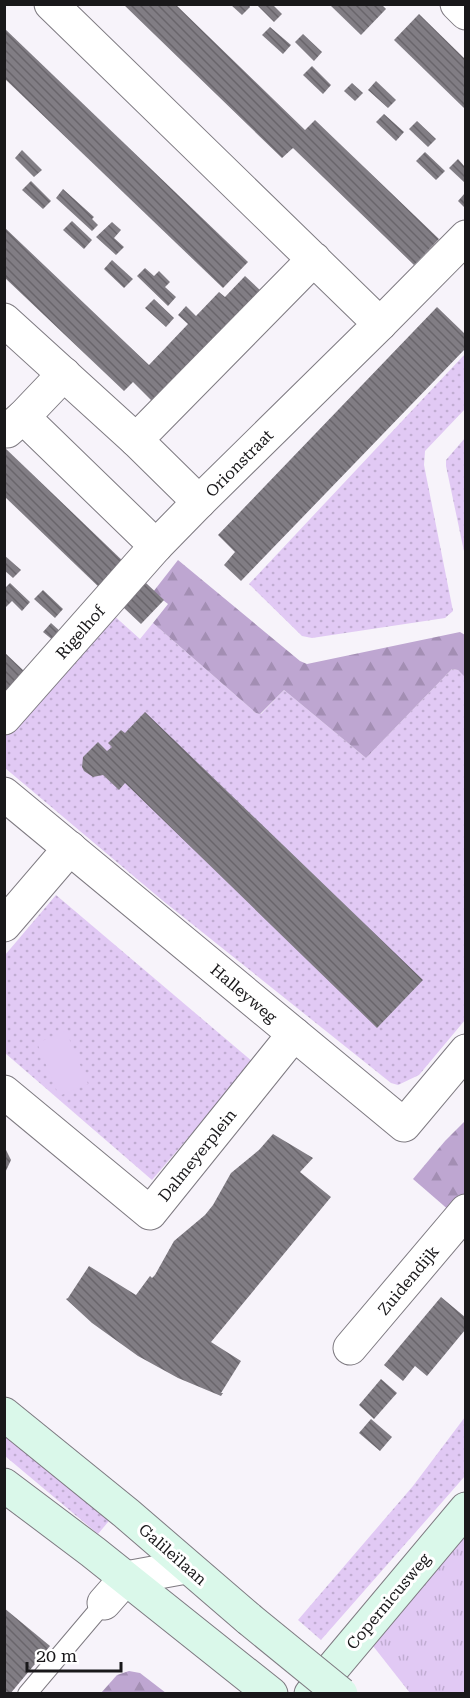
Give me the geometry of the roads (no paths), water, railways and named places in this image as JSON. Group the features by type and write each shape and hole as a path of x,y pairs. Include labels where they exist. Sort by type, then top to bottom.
{"street":[{"path":"51,4 380,324"},
{"path":"457,4 465,13"},
{"name":"Orionstraat","path":"136,440 199,502 420,285 465,237"},
{"path":"4,320 136,440 314,258"},
{"path":"64,374 14,423 156,546"},
{"name":"Rigelhof","path":"4,718 156,546 199,502"},
{"name":"Halleyweg","path":"6,799 70,848 404,1125 465,1051"},
{"path":"4,926 70,848"},
{"name":"Dalmeyerplein","path":"4,1092 150,1213 294,1034"},
{"name":"Zuidendijk","path":"350,1348 465,1211"},
{"name":"Galileïlaan","path":"4,1414 126,1513 186,1567 341,1694"},
{"path":"4,1485 126,1578 271,1694"},
{"name":"Copernicusweg","path":"311,1694 465,1509"},
{"path":"104,1603 126,1578 186,1567"}],"lane":[{"path":"27,1694 104,1603"}]}
